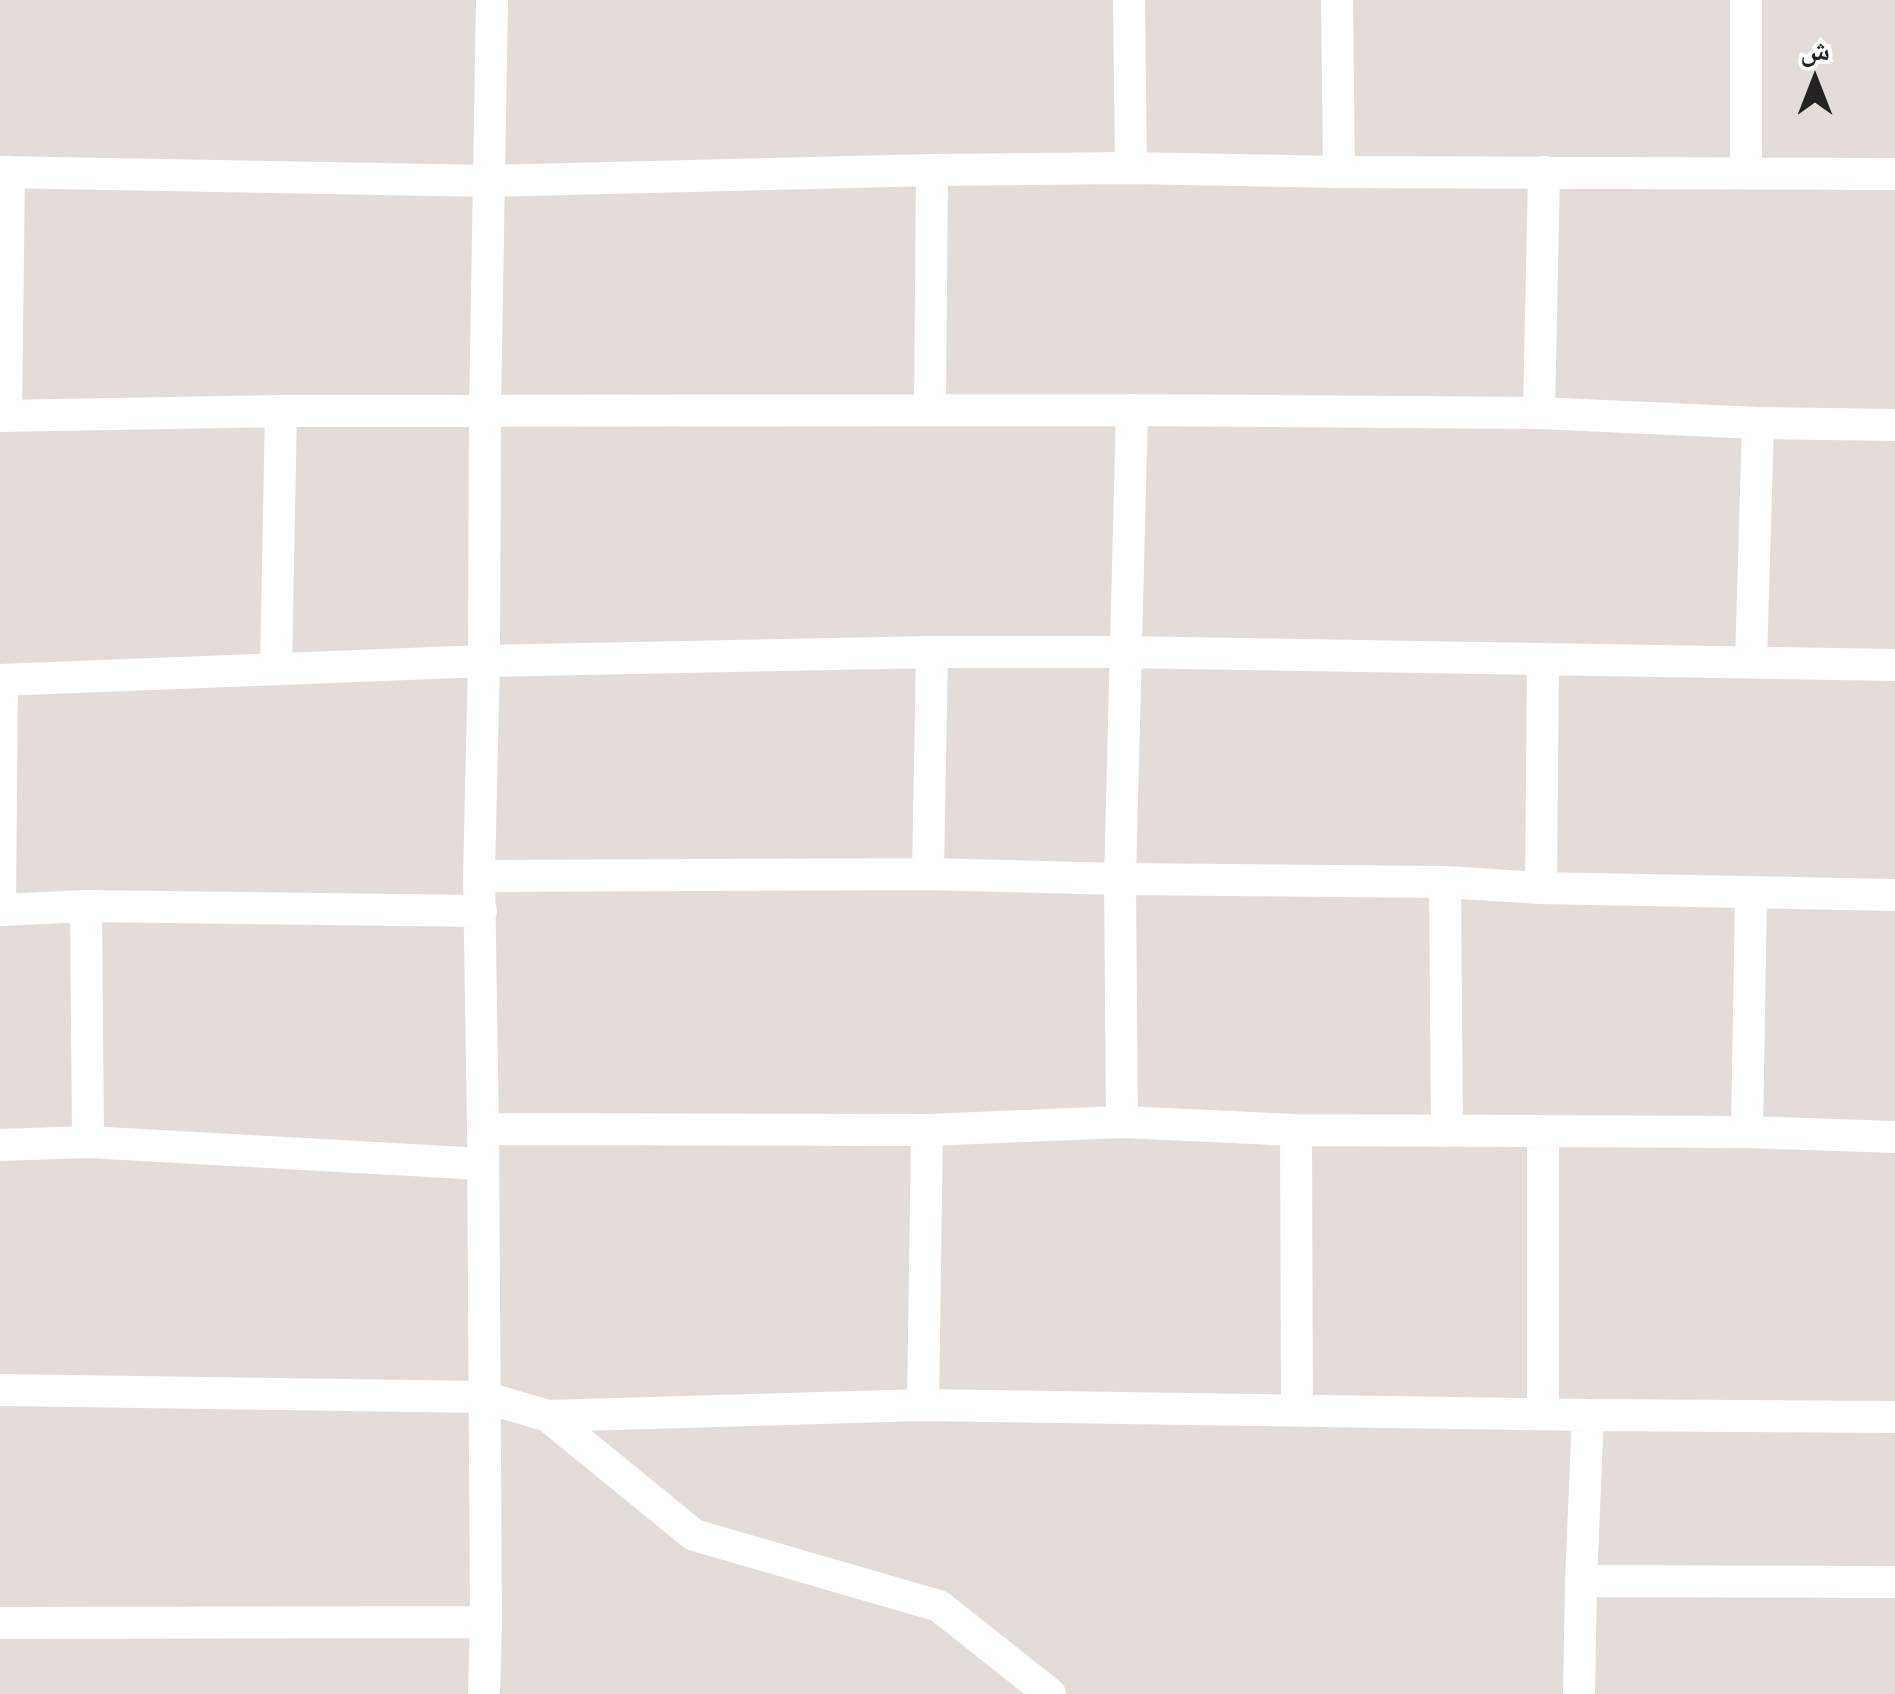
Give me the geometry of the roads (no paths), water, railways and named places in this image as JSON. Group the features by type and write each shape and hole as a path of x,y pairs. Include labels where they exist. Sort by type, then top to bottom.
{"street":[{"path":"484,1694 479,876 492,0"},
{"path":"1129,0 1131,168"},
{"path":"1338,0 1339,172"},
{"path":"1746,0 1746,172"},
{"path":"1895,174 1131,168 488,181 5,172 3,416 930,409 1539,413 1895,425"},
{"path":"930,409 932,170"},
{"path":"1539,413 1544,172"},
{"path":"1122,1122 1120,879 1132,410"},
{"path":"276,668 281,411"},
{"path":"1751,661 1758,423"},
{"path":"928,874 932,652"},
{"path":"481,911 86,906 0,910 1,680 484,661 932,652 1895,665"},
{"path":"1541,888 1543,660"},
{"path":"479,876 928,874 1446,882 1541,888 1895,896"},
{"path":"1446,882 1447,1131"},
{"path":"1748,1132 1751,894"},
{"path":"86,906 88,1142"},
{"path":"483,1129 926,1130 1122,1122 1296,1130 1748,1132 1895,1137"},
{"path":"923,1405 926,1130"},
{"path":"1296,1130 1297,1410"},
{"path":"1543,1132 1543,1414"},
{"path":"0,1145 88,1142 483,1164"},
{"path":"0,1390 484,1398 548,1416 923,1405 1895,1416"},
{"path":"1579,1694 1588,1415"},
{"path":"548,1416 694,1534 939,1606 1050,1694"},
{"path":"1580,1581 1895,1582"},
{"path":"0,1623 486,1622"}]}
